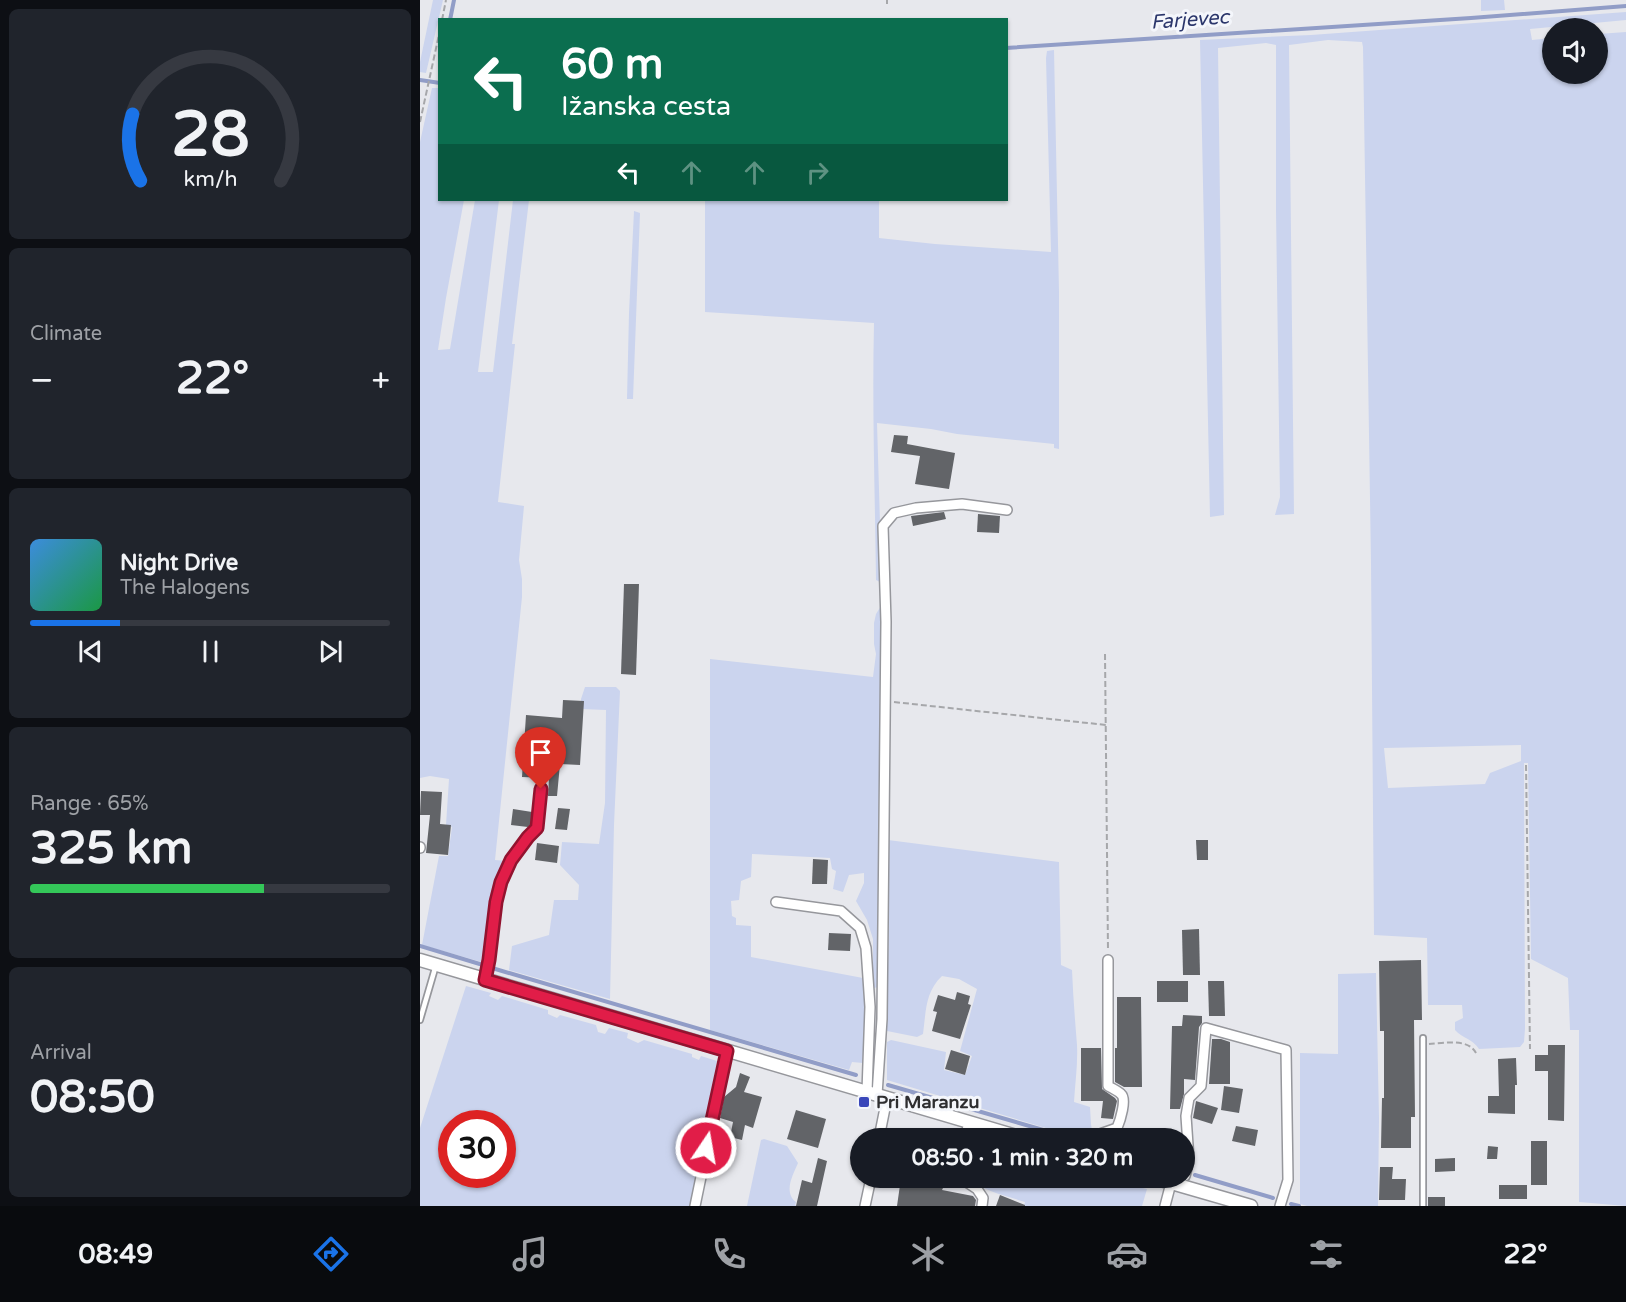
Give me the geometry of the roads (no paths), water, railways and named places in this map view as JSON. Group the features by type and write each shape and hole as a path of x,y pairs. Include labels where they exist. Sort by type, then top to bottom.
{"street":[{"path":"877,1095 882,1018 886,622 883,526 894,513 916,508 962,504 1007,510"},
{"path":"485,980 501,882 511,860 537,828 541,789"},
{"path":"776,902 841,910 860,928 866,948 879,1128"},
{"path":"420,960 987,1128"},
{"path":"1108,960 1108,1086 1124,1098 1121,1120 1117,1128"},
{"path":"1187,1128 1189,1098 1201,1086 1206,1028 1286,1050 1288,1180 1280,1206"},
{"path":"694,1206 727,1051"},
{"path":"968,1128 969,1123"},
{"path":"1195,1185 1251,1206"},
{"path":"864,1206 868,1188"},
{"path":"976,1188 983,1198 982,1206"},
{"path":"1165,1206 1176,1188"}],"lane":[{"path":"420,1020 436,965"},
{"path":"1423,1041 1423,1206"}],"waterway":[{"path":"450,18 454,0"},
{"name":"Farjevec","path":"1008,48 1626,6"},
{"name":"Farjevec","path":"420,80 438,83"},
{"path":"420,946 483,965"},
{"path":"492,968 856,1075"},
{"path":"888,1085 1036,1128"},
{"path":"1195,1175 1273,1198"},
{"path":"1291,1204 1299,1206"}],"place":[{"name":"Pri Maranzu","path":"864,1102"}]}
